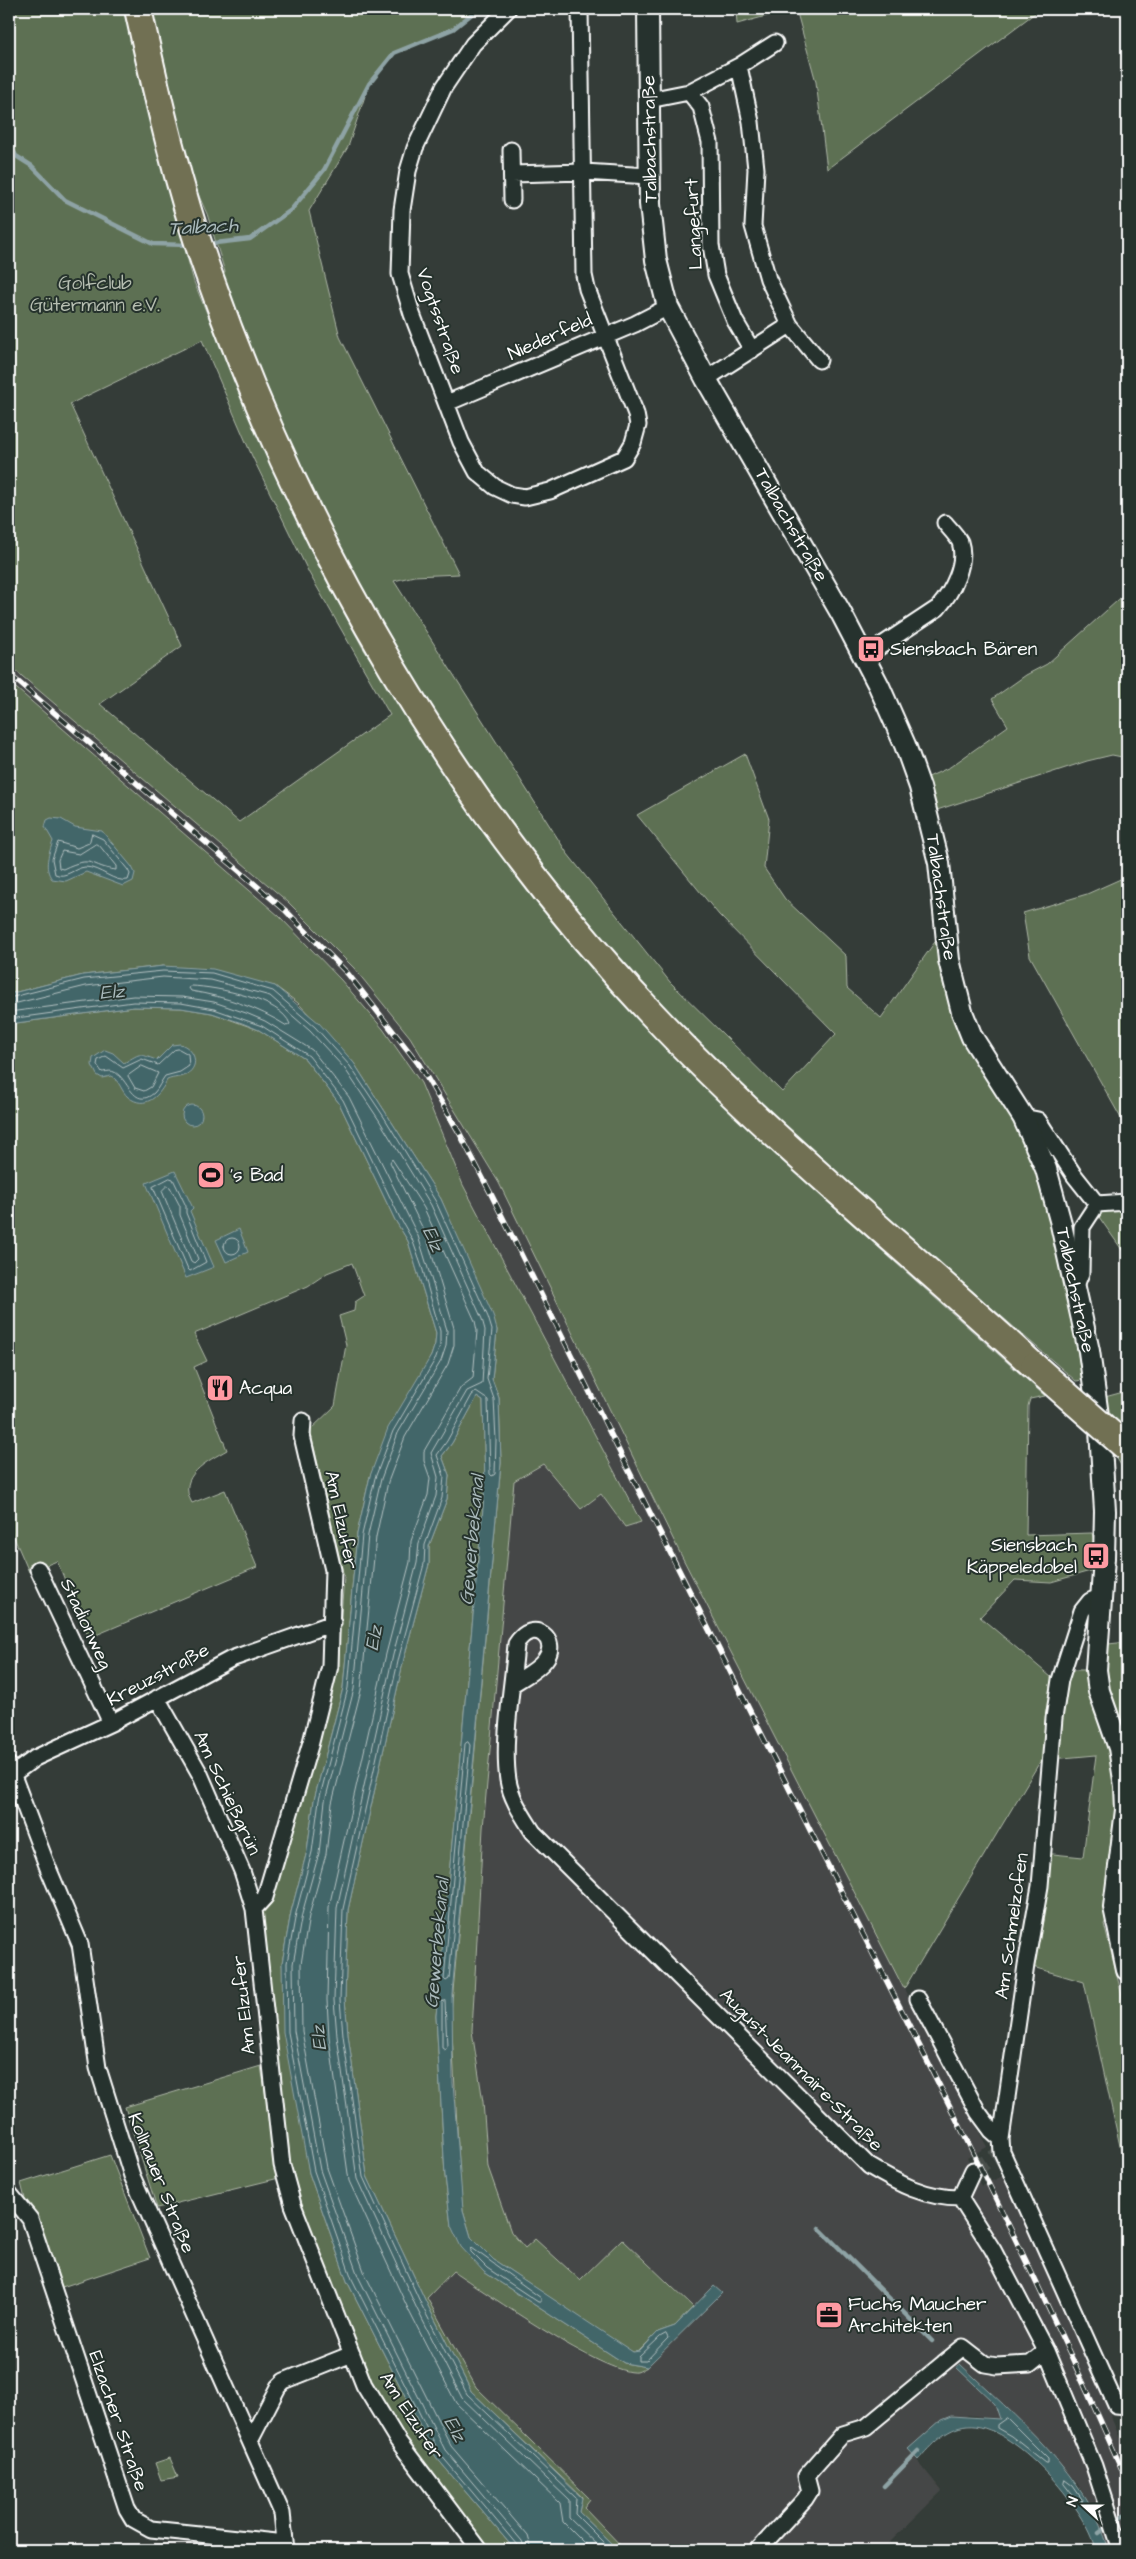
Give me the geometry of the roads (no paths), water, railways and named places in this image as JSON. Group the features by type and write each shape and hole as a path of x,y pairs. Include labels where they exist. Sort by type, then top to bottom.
{"highway":[{"path":"138,9 161,112 209,277 286,466 378,646 459,774 504,836 605,960 652,1014 695,1058 849,1201 1127,1448"}],"street":[{"name":"Vogtsstraße","path":"508,9 472,44 444,87 421,132 408,171 402,210 400,274 412,314 461,442 477,472 495,487 512,495 525,497 550,491 624,458 634,443 638,425 636,414 605,335"},
{"path":"580,9 584,172 584,275 587,289 605,335"},
{"name":"Talbachstraße","path":"648,9 649,176 656,260 668,308 706,379 818,572 864,657 905,745 925,804 939,863 949,960 962,1012 972,1036 1023,1117 1046,1169 1060,1220 1089,1351 1100,1430 1105,1511 1102,1596 1096,1670 1099,1691 1119,1748 1125,1786 1126,1810 1114,1907 1127,1970"},
{"path":"649,100 689,92 739,66 775,43"},
{"path":"739,66 751,122 756,169 753,226 768,279 790,325 819,360"},
{"name":"Langefurt","path":"689,92 701,107 710,142 712,245 716,275 735,321 752,350"},
{"path":"511,150 512,200"},
{"path":"512,174 584,172 649,176"},
{"name":"Niederfeld","path":"447,403 668,308"},
{"path":"706,379 790,325"},
{"path":"864,657 938,608 947,598 960,566 961,554 960,542 945,523"},
{"path":"1023,1117 1038,1120 1074,1175 1097,1204"},
{"path":"1097,1204 1127,1202"},
{"path":"1074,1288 1081,1274 1082,1227 1097,1204"},
{"name":"Am Elzufer","path":"302,1421 302,1436 333,1570 333,1623 330,1666 321,1709 265,1897 254,1909 282,2165 296,2214 364,2385 398,2440 480,2550"},
{"name":"Stadionweg","path":"38,1569 111,1723"},
{"name":"Am Schmelzofen","path":"1102,1596 1090,1601 1082,1611 1060,1680 1054,1718 1040,1886 1026,1965 1001,2139 1002,2152 1116,2406 1127,2406"},
{"name":"Kreuzstraße","path":"10,1772 111,1723 231,1659 333,1623"},
{"name":"August-Jeanmaire-Straße","path":"513,1684 507,1754 508,1780 516,1804 533,1832 869,2166 914,2191 940,2198 960,2198"},
{"name":"Am Schießgrün","path":"157,1698 200,1774 242,1871 254,1909"},
{"name":"Kollnauer Straße","path":"10,1772 80,1944 98,2068 132,2176 282,2513 286,2547"},
{"name":"Am Schmelzofen","path":"918,1999 978,2112 992,2132 1001,2139"},
{"path":"973,2170 960,2198 993,2250 1046,2351 1094,2466 1121,2550"},
{"name":"Elzacher Straße","path":"9,2193 30,2219 127,2509 133,2519 152,2529 286,2547"},
{"path":"758,2550 806,2499 810,2491 806,2476 843,2434 866,2427 963,2347 985,2364 997,2366 1030,2364 1046,2351"},
{"path":"250,2441 278,2387 284,2381 352,2354"}],"water":[{"path":"51,818 61,819 75,827 102,831 132,867 135,873 133,881 123,886 86,872 66,881 52,879 47,865 53,841 45,827 47,820"},
{"name":"Elz","path":"163,966 213,969 275,986 319,1023 354,1063 441,1199 493,1315 497,1330 492,1379 499,1398 501,1463 452,1994 453,2083 463,2210 471,2237 494,2260 633,2352 640,2351 658,2332 675,2326 714,2286 722,2293 647,2367 624,2363 484,2272 461,2247 451,2226 445,2176 436,2016 485,1486 483,1401 477,1397 452,1443 442,1456 449,1475 447,1499 429,1546 429,1564 404,1658 348,1910 345,1999 348,2034 367,2176 427,2304 471,2391 582,2498 579,2512 618,2550 515,2550 436,2457 347,2281 309,2173 283,2032 282,1963 291,1912 307,1851 314,1800 343,1688 357,1534 370,1476 388,1428 431,1356 436,1333 408,1241 395,1220 339,1103 305,1059 259,1030 242,1023 212,1013 181,1008 134,1007 9,1024 9,994 83,975"},
{"path":"180,1044 192,1053 195,1062 194,1066 185,1075 167,1080 156,1096 146,1102 135,1101 128,1097 114,1078 111,1076 102,1078 97,1075 92,1065 93,1058 105,1050 113,1053 124,1063 140,1055 157,1060 172,1045"},
{"path":"188,1105 196,1105 202,1111 202,1119 196,1125 188,1125 182,1119 182,1111"},
{"path":"175,1171 193,1208 190,1211 214,1267 186,1278 146,1183"},
{"path":"239,1229 248,1252 226,1262 216,1240"},
{"path":"960,2364 1026,2426 1067,2472 1085,2497 1099,2523 1109,2550 1096,2550 1090,2533 1079,2513 1064,2492 1025,2452 1005,2438 985,2428 967,2426 959,2427 946,2434 934,2443 918,2460 908,2449 941,2420 951,2416 1000,2419 995,2404 956,2367"}],"waterway":[{"name":"Talbach","path":"207,244 250,239 291,210 324,170 369,84 394,53 453,29 478,9"},
{"name":"Talbach","path":"9,142 16,156 32,166 65,200 153,244 189,245"},
{"name":"Gewerbekanal","path":"819,2228 932,2341"},
{"name":"Gewerbekanal","path":"884,2486 918,2451"},
{"path":"1099,2533 1124,2515"}],"tunnel":[{"path":"973,2170 1002,2152"}],"railway":[{"path":"9,674 286,911 348,974 418,1063 460,1134 491,1194 690,1593 934,2074 1014,2235 1127,2481"}],"place":[{"name":"Siensbach Bären","path":"871,649"},
{"name":"'s Bad","path":"211,1175"},
{"name":"Acqua","path":"220,1388"},
{"name":"Siensbach Käppeledobel","path":"1096,1556"},
{"name":"Fuchs Maucher Architekten","path":"829,2315"}],"park label":[{"name":"Golfclub Gütermann e.V.","path":"95,294"}]}
